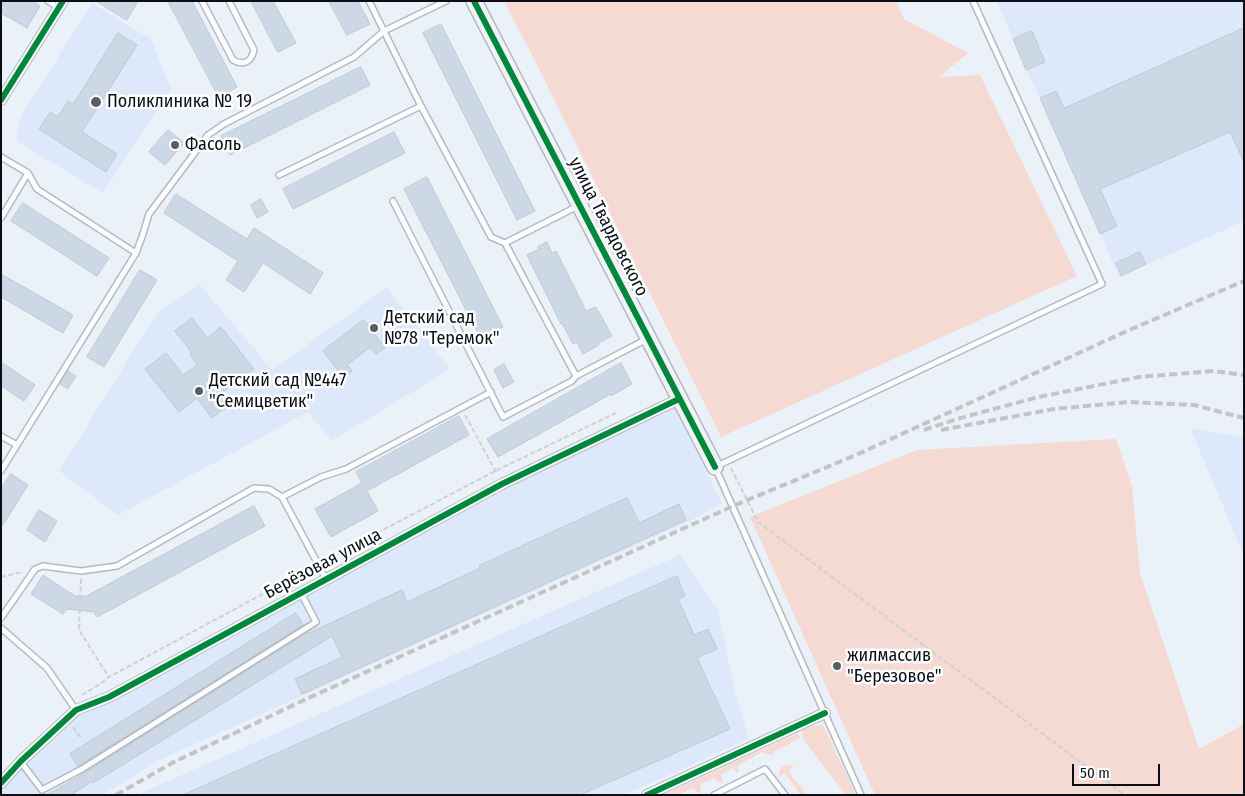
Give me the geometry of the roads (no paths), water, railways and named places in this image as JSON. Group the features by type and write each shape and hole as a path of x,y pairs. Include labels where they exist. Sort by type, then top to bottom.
{"street":[{"name":"улица Твардовского","path":"474,1 680,399 721,464"},
{"path":"1,100 61,5"},
{"name":"Берёзовая улица","path":"1,783 20,761 76,710 109,697 502,484 680,399"},
{"path":"646,795 825,713"}],"lane":[{"path":"48,1 61,5"},
{"path":"202,1 233,60 240,63 247,62 252,58 254,50 229,1"},
{"path":"369,1 421,106 491,236 506,243 576,376"},
{"path":"1,471 136,253 148,214 208,135 224,124 354,57 384,31 446,1"},
{"path":"861,795 721,464 1102,284 972,1"},
{"path":"279,176 421,106"},
{"path":"1,156 28,173 37,189 136,253"},
{"path":"1,218 28,173"},
{"path":"393,201 503,417 648,338"},
{"path":"506,243 579,205"},
{"path":"282,497 321,477 346,469 491,392"},
{"path":"1,436 17,445"},
{"path":"1,618 34,569 44,566 81,571 117,566 254,488 269,489 282,497 326,579"},
{"path":"20,761 42,790 82,769 316,622 301,593"},
{"path":"1,628 47,668 76,710"},
{"path":"714,795 765,769 785,795"}],"railway":[{"path":"116,795 174,762 302,701 733,506 856,455 1127,331 1244,281"},
{"path":"924,430 1038,397 1139,377 1214,371 1244,375"},
{"path":"941,430 1054,409 1129,402 1194,405 1244,418"}],"place":[{"name":"Поликлиника № 19","path":"96,102"},
{"name":"Фасоль","path":"175,145"},
{"name":"Детский сад №78 \"Теремок\"","path":"374,328"},
{"name":"Детский сад №447 \"Семицветик\"","path":"199,391"},
{"name":"жилмассив \"Березовое\"","path":"837,666"}]}
